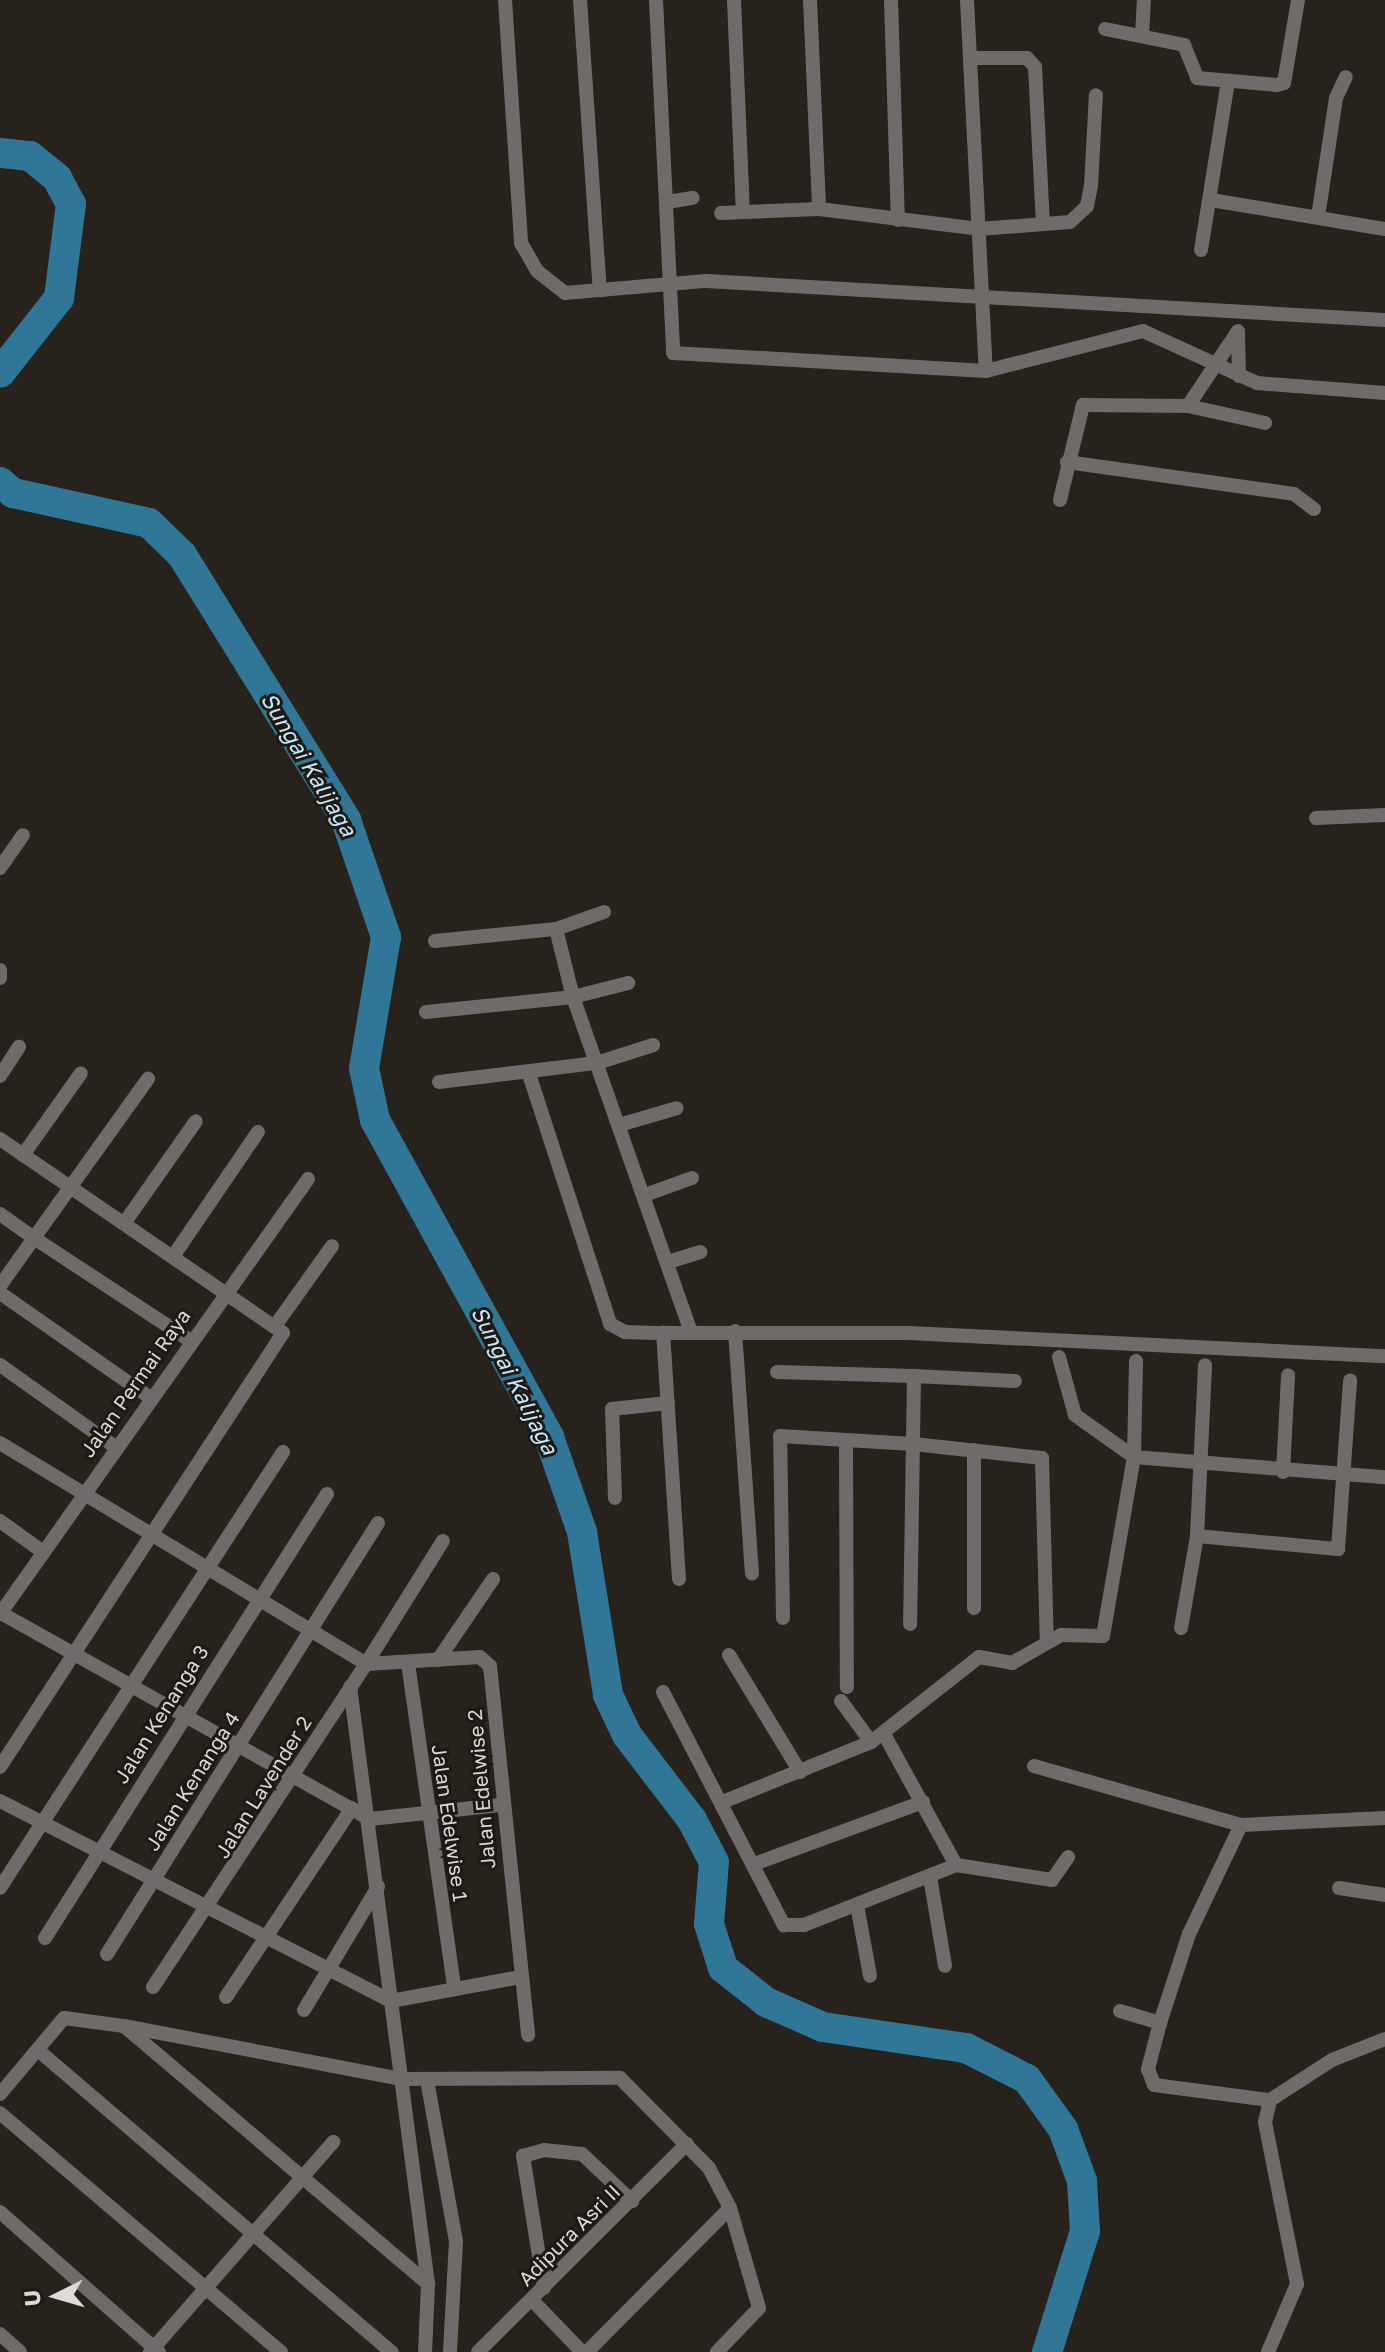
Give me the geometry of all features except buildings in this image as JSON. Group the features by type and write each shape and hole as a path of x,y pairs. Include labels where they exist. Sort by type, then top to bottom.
{"street":[{"path":"505,0 521,243 553,288 600,290 670,282 1385,320"},
{"path":"580,0 600,290"},
{"path":"656,0 676,355 986,371 1143,331 1239,376 1385,393"},
{"path":"734,0 743,212"},
{"path":"810,0 819,209"},
{"path":"891,0 898,220"},
{"path":"967,0 986,371"},
{"path":"1142,36 1144,0"},
{"path":"1105,29 1184,45 1197,78 1284,83 1298,0"},
{"path":"972,58 1027,58 1035,67 1043,224"},
{"path":"1318,217 1336,98 1346,77"},
{"path":"1201,250 1228,81"},
{"path":"721,213 819,209 979,229 1070,222 1087,206 1096,95"},
{"path":"667,202 693,198"},
{"path":"1211,200 1385,229"},
{"path":"1141,307 1143,331"},
{"path":"1238,311 1239,376"},
{"path":"1188,406 1219,366 1238,331"},
{"path":"1060,500 1083,405 1188,406 1265,423"},
{"path":"1067,462 1294,494 1314,509"},
{"path":"1316,818 1385,815"},
{"path":"0,868 23,835"},
{"path":"435,941 556,929 604,912"},
{"path":"556,929 573,997 691,1333"},
{"path":"0,970 0,978"},
{"path":"426,1012 573,997 628,983"},
{"path":"439,1082 529,1074 597,1063 653,1045"},
{"path":"0,1076 19,1047"},
{"path":"23,1155 81,1073"},
{"path":"529,1074 610,1324 663,1333 735,1331 1385,1356"},
{"path":"0,1286 148,1079"},
{"path":"619,1125 677,1108"},
{"path":"125,1222 196,1121"},
{"path":"174,1255 258,1132"},
{"path":"0,1139 174,1255 222,1293 283,1333 70,1650 0,1767"},
{"path":"645,1195 692,1178"},
{"name":"Jalan Permai Raya","path":"2,1607 222,1293 308,1179"},
{"path":"0,1214 189,1340"},
{"path":"275,1326 332,1246"},
{"path":"668,1262 701,1252"},
{"path":"0,1293 149,1397"},
{"path":"735,1331 752,1573"},
{"path":"663,1333 679,1579"},
{"path":"1059,1357 1075,1415 1134,1457 1347,1478 1385,1477"},
{"path":"725,1801 877,1738 979,1657 1012,1663 1061,1635 1103,1636 1108,1629 1134,1457 1136,1361"},
{"path":"0,1365 114,1446"},
{"path":"1181,1628 1197,1536 1205,1365"},
{"path":"777,1372 1015,1381"},
{"path":"1283,1472 1288,1375"},
{"path":"910,1624 914,1376"},
{"path":"1197,1536 1338,1549 1347,1478 1350,1380"},
{"path":"615,1498 612,1409 668,1403"},
{"path":"783,1618 780,1436 913,1444 1042,1458 1047,1643"},
{"path":"846,1440 844,1694 923,1802 956,1865"},
{"path":"0,1443 80,1496 313,1630 366,1664"},
{"path":"974,1450 974,1608"},
{"path":"0,1888 201,1568 283,1452"},
{"name":"Jalan Kenanga 3","path":"45,1938 256,1599 327,1494"},
{"path":"0,1521 43,1552"},
{"name":"Jalan Kenanga 4","path":"107,1954 378,1523"},
{"name":"Jalan Lavender 2","path":"153,1987 209,1908 443,1541"},
{"path":"438,1660 493,1579"},
{"path":"2,1607 236,1747 370,1819 500,1805"},
{"path":"729,1655 800,1772"},
{"name":"Jalan Edelwise 2","path":"366,1664 480,1657 490,1666 500,1805 528,2035"},
{"name":"Jalan Edelwise 1","path":"408,1663 454,1988"},
{"path":"350,1687 370,1819 428,2284 425,2352"},
{"path":"663,1692 725,1801 784,1925 804,1925 956,1865 1052,1880 1068,1857"},
{"path":"1034,1766 1241,1825 1385,1818"},
{"path":"0,1801 391,2001 521,1977"},
{"path":"757,1863 923,1802"},
{"path":"226,1997 352,1808"},
{"path":"1241,1825 1189,1934 1160,2023 1148,2069 1160,2090 1270,2100 1332,2060 1385,2039"},
{"path":"930,1877 945,1966"},
{"path":"304,2010 325,1968 378,1887"},
{"path":"1339,1888 1385,1895"},
{"path":"857,1905 870,1976"},
{"path":"1120,2011 1160,2023"},
{"path":"0,2094 70,2015 402,2079 614,2076 687,2144 730,2208 759,2308 717,2352"},
{"path":"124,2026 428,2284"},
{"path":"39,2051 392,2352"},
{"path":"427,2080 456,2241 450,2352"},
{"path":"1268,2352 1297,2284 1265,2122 1270,2100"},
{"path":"0,2113 208,2286 281,2352"},
{"path":"0,2212 154,2350 305,2179 333,2142"},
{"name":"Adipura Asri II","path":"478,2352 687,2144"},
{"path":"544,2288 523,2156 544,2150 582,2154 632,2201"},
{"path":"532,2300 584,2352 730,2208"},
{"path":"0,2334 20,2352"}],"waterway":[{"name":"Sungai Kalijaga","path":"0,153 30,156 57,178 71,204 59,298 0,373"},
{"name":"Sungai Kalijaga","path":"0,482 13,493 149,523 182,555 346,820 386,937 364,1068 375,1120 549,1437 582,1532 608,1695 627,1735 692,1820 714,1862 709,1924 723,1968 766,2002 823,2027 966,2048 1027,2079 1063,2129 1082,2181 1085,2231 1047,2352"}]}
